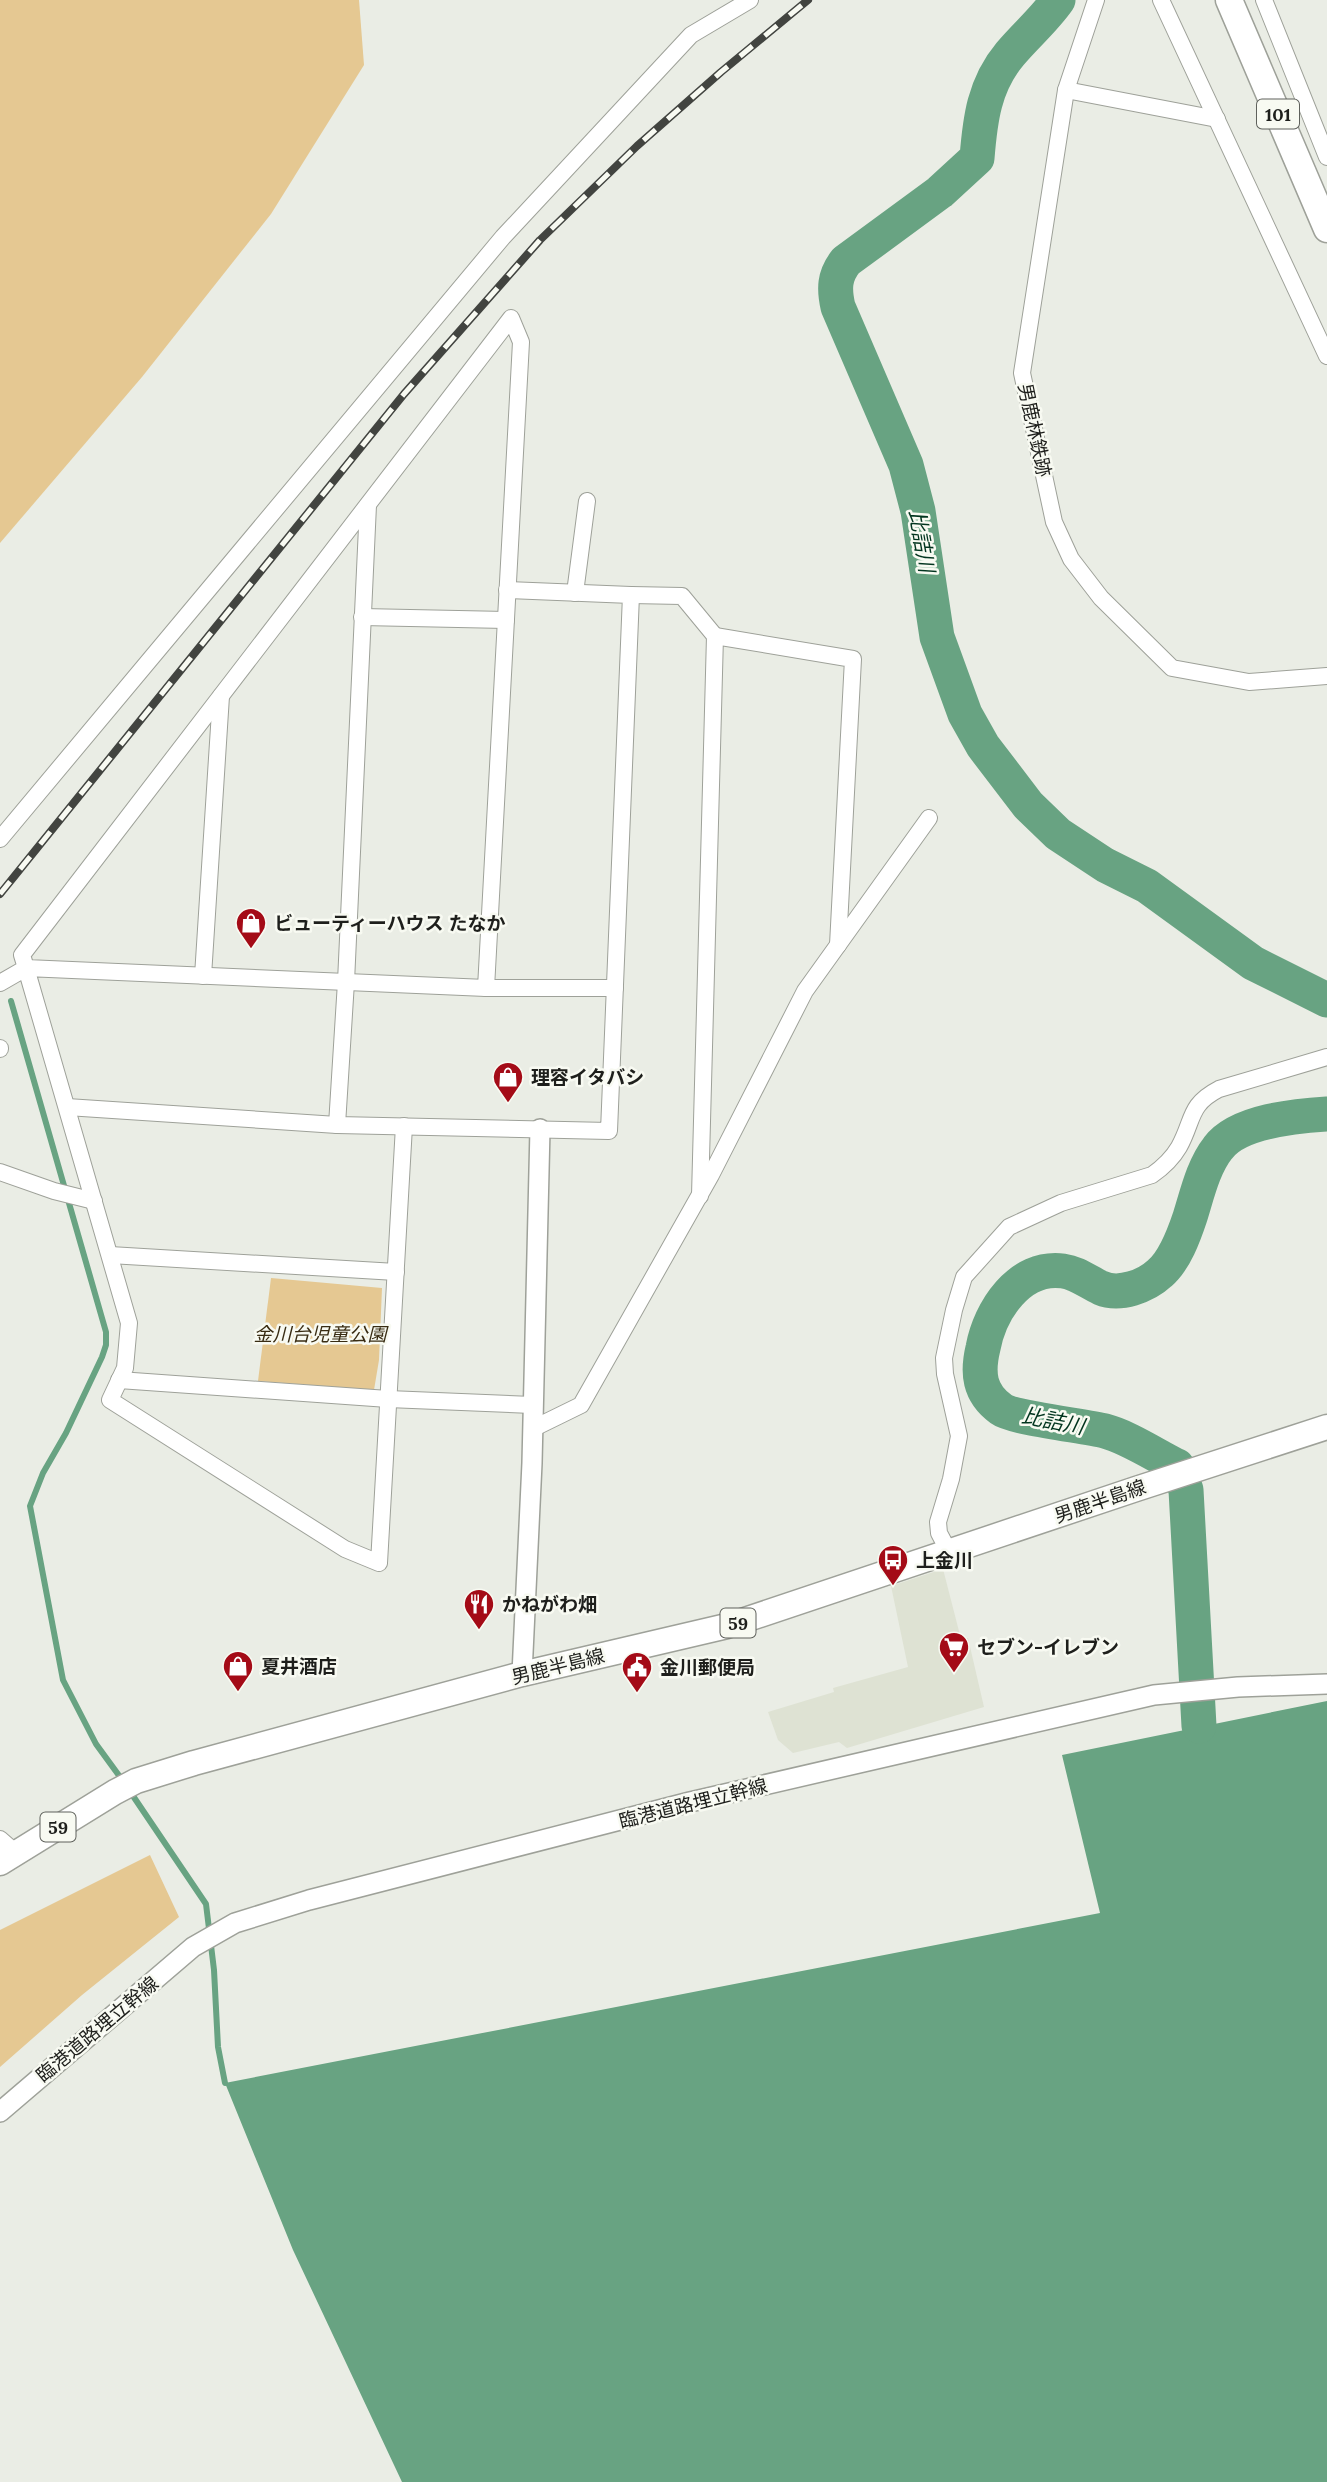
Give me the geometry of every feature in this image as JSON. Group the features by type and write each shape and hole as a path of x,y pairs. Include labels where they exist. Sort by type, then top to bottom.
{"highway":[{"name":"101","path":"1229,0 1327,229"}],"main road":[{"name":"男鹿半島線","path":"5,1852 126,1786 194,1763 522,1674 727,1626 1327,1427"}],"street":[{"path":"0,839 503,237 691,35 750,0"},
{"name":"男鹿林鉄跡","path":"1096,0 1066,90 1022,373 1054,522 1071,559 1101,598 1172,668 1249,682 1327,676"},
{"path":"1161,0 1327,356"},
{"path":"1264,0 1327,158"},
{"path":"1066,90 1217,120"},
{"path":"404,1126 379,1563 345,1549 110,1401 125,1367 129,1323 22,955 511,318 521,342 486,988"},
{"path":"575,593 587,501"},
{"path":"337,1125 368,505"},
{"path":"507,590 682,596 715,636 853,659 838,945"},
{"path":"67,1107 337,1125 609,1131 631,595"},
{"path":"362,617 506,620"},
{"path":"700,1196 715,636"},
{"path":"203,976 221,696"},
{"path":"532,1429 581,1405 700,1196 805,991 929,818"},
{"path":"0,983 26,968 486,988 615,988"},
{"path":"949,1552 939,1533 938,1522 951,1479 959,1436 944,1358 964,1277 1009,1227 1061,1203 1152,1175 1164,1166 1178,1150 1196,1105 1205,1096 1219,1089 1327,1057"},
{"path":"522,1674 540,1129"},
{"path":"0,1172 54,1191 94,1201"},
{"path":"110,1255 396,1272"},
{"path":"119,1380 388,1399 532,1405"},
{"name":"臨港道路埋立幹線","path":"0,2112 193,1947 235,1923 309,1900 690,1802 1153,1695 1238,1687 1327,1684"}],"shaded area":[{"path":"943,1569 961,1639 968,1638 984,1707 847,1748 839,1742 793,1753 778,1740 768,1712 834,1692 833,1688 908,1667 891,1586"},
{"path":"1327,1701 1327,2482 402,2482 293,2250 225,2083 1100,1913 1062,1755"}],"green space":[{"path":"0,0 359,0 364,65 271,214 142,377 0,543"},
{"name":"金川台児童公園","path":"271,1278 382,1288 379,1360 374,1390 258,1381"},
{"path":"150,1855 179,1917 82,1995 0,2067 0,1930"}],"waterway":[{"name":"比詰川","path":"1058,0 1010,54 994,78 982,117 977,158 940,192 846,261 836,283 838,307 906,465 918,511 937,637 965,714 983,746 1028,805 1058,834 1105,865 1147,886 1253,963 1327,1000"},
{"path":"11,1001 106,1332 102,1357 66,1433 43,1473 30,1506 63,1680 96,1744 123,1781"},
{"name":"比詰川","path":"1199,1726 1186,1490 1177,1466 1114,1434 1020,1416 1001,1409 984,1389 980,1374 983,1348 992,1320 1000,1306 1009,1293 1033,1275 1047,1271 1063,1271 1101,1288 1116,1291 1140,1286 1154,1278 1175,1254 1208,1164 1227,1139 1268,1122 1327,1114"},
{"path":"129,1790 206,1904 214,1970 218,2047 225,2083"}],"railway":[{"path":"0,894 404,394 540,240 637,146 808,0"}],"place":[{"name":"ビューティーハウス たなか","path":"251,950"},
{"name":"理容イタバシ","path":"508,1104"},
{"name":"上金川","path":"893,1587"},
{"name":"かねがわ畑","path":"479,1631"},
{"name":"セブン-イレブン","path":"954,1674"},
{"name":"夏井酒店","path":"238,1693"},
{"name":"金川郵便局","path":"637,1694"}]}
